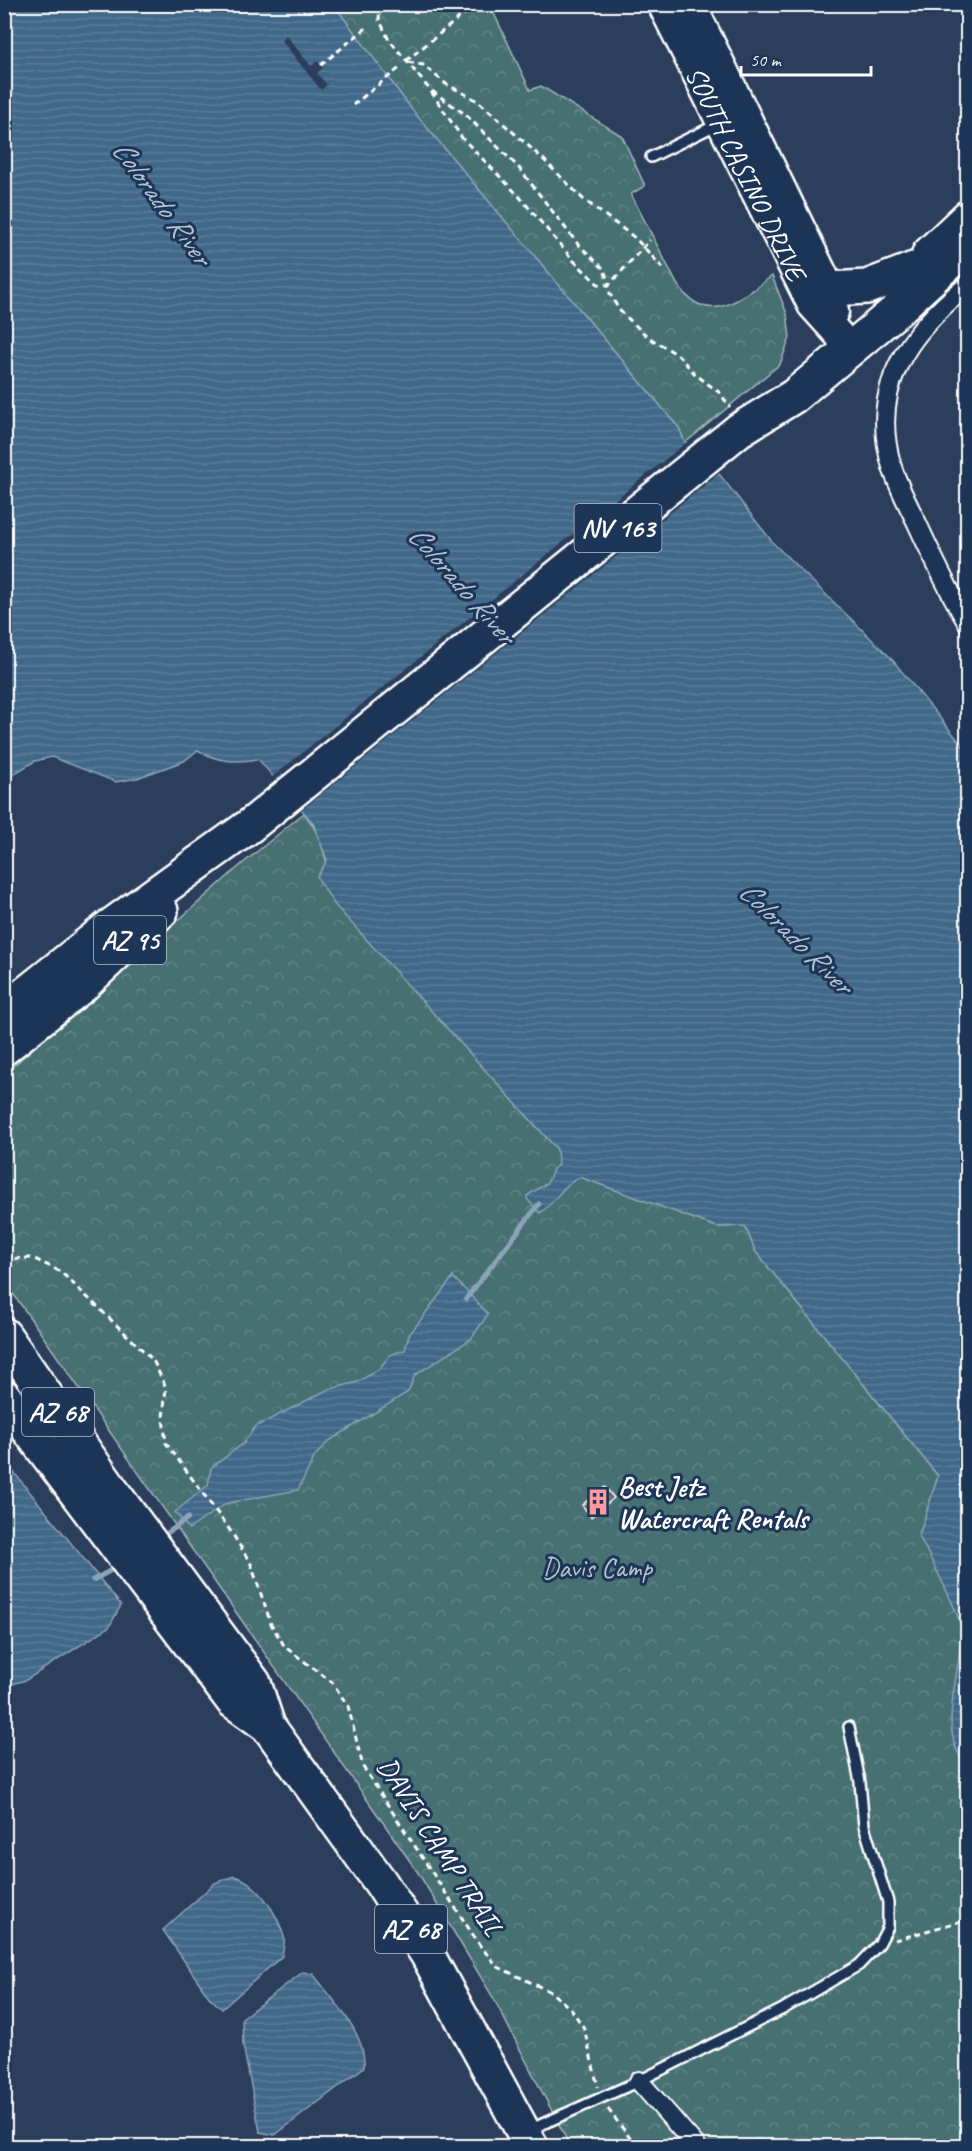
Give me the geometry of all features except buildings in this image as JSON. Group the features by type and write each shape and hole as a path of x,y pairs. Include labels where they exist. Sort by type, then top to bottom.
{"highway":[{"name":"NV 163","path":"497,626 735,419 794,396 914,269 968,217"},
{"name":"NV 163","path":"844,343 968,245"},
{"path":"830,289 867,287 914,269"},
{"name":"AZ 95","path":"4,1011 108,928 251,825 497,626"},
{"name":"AZ 95","path":"4,1048 82,986 251,825"},
{"name":"AZ 68","path":"4,1335 98,1496 164,1587 254,1683 268,1726 381,1883 427,1954 527,2139"},
{"name":"AZ 68","path":"4,1397 98,1496"}],"main road":[{"name":"SOUTH CASINO DRIVE","path":"662,4 812,305 844,343"},
{"name":"SOUTH CASINO DRIVE","path":"691,4 830,289 844,343"}],"street":[{"path":"968,285 931,316 909,344 893,377 886,412 886,430 897,483 944,582 968,624"},
{"path":"639,2081 696,2146"}],"lane":[{"path":"651,157 720,123"},
{"path":"527,2139 601,2098 783,2009 859,1965 879,1944 888,1927 888,1902 864,1826 860,1782 849,1727"}],"path":[{"path":"380,4 379,19 388,38 430,90 462,138 518,195 563,249 598,284 609,285"},
{"path":"406,61 476,4"},
{"path":"321,65 366,28"},
{"path":"406,61 423,65 446,84 478,101 583,199 624,229 663,268"},
{"path":"353,105 402,66"},
{"path":"430,90 465,114 511,159 577,243 604,269 610,294 619,310 648,337 678,355 695,374 720,393 735,419"},
{"path":"609,285 650,240"},
{"name":"DAVIS CAMP TRAIL","path":"4,1259 33,1258 61,1272 153,1360 166,1388 163,1418 166,1443 232,1533 251,1564 271,1624 285,1647 332,1682 343,1698 348,1706 363,1767 482,1947 498,1967 551,1992 571,2009 584,2028 591,2068 601,2098 618,2125 636,2146"},
{"path":"879,1944 968,1919"}],"green space":[{"path":"334,5 490,5 530,90 541,86 622,136 645,186 631,194 677,284 689,298 701,305 724,306 772,276 787,314 790,338 780,364 685,443 679,428 413,111"},
{"name":"Davis Camp","path":"304,813 317,833 321,845 328,868 334,903 557,1149 562,1189 567,1183 580,1177 717,1227 745,1226 756,1252 938,1476 919,1536 968,1624 967,2146 570,2146 494,1999 419,1874 5,1282 4,1074 242,864"}],"water":[{"name":"Colorado River","path":"4,5 334,5 413,111 679,428 685,443 720,475 774,544 890,657 967,751 967,1766 957,1752 952,1735 951,1718 961,1628 949,1597 919,1536 938,1476 756,1252 745,1226 717,1227 580,1177 573,1180 540,1213 527,1199 527,1196 547,1183 554,1168 558,1165 557,1149 334,904 317,877 327,860 313,823 258,759 227,760 212,757 198,750 184,761 137,778 116,782 52,757 35,761 5,779"},
{"path":"453,1277 488,1314 471,1339 415,1375 408,1392 329,1441 315,1456 298,1490 227,1503 189,1529 175,1512 208,1485 211,1468 244,1443 255,1427 327,1390 358,1382 379,1369 390,1355 405,1350 409,1335"},
{"path":"5,1465 8,1465 121,1605 109,1627 26,1680 5,1686"},
{"path":"234,1876 251,1884 272,1909 281,1928 284,1944 282,1956 222,2009 209,1997 163,1930 215,1883"},
{"path":"303,1972 313,1974 347,2018 360,2042 364,2067 275,2135 260,2132 243,2045 242,2018"}],"pier":[{"path":"286,35 311,66 317,61 323,68 317,73 327,85 321,90 281,40"},
{"path":"688,441 721,472 299,812 271,778"}],"waterway":[{"path":"466,1299 539,1204"},
{"path":"159,1539 188,1518"},
{"path":"93,1580 119,1566"}],"place":[{"name":"Best Jetz Watercraft Rentals","path":"598,1502"}]}
